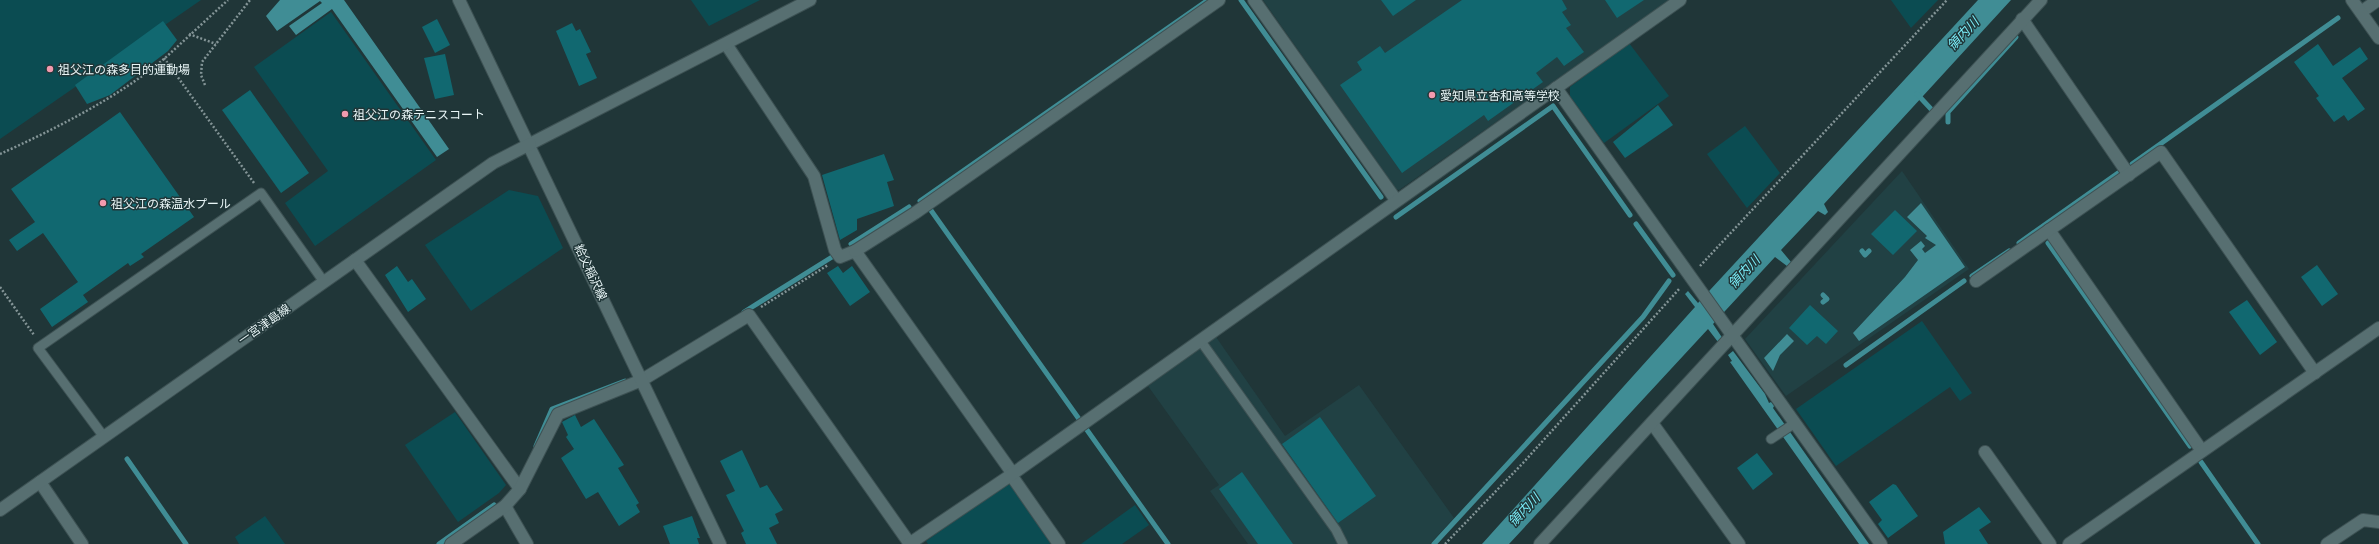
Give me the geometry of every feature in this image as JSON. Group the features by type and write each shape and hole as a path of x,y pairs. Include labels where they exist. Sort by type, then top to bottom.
{"street":[{"name":"給父稲沢線","path":"460,0 720,544"},
{"path":"726,44 814,176 835,250 840,257 855,251 915,213 1219,0"},
{"path":"1254,0 1396,200"},
{"path":"451,544 505,506 520,489 558,414 642,380 749,315 910,544 1012,474 1396,200 1680,0"},
{"path":"1540,544 2041,0"},
{"path":"2352,0 2379,38"},
{"path":"2361,12 2378,0"},
{"name":"一宮津島線","path":"0,510 493,163 807,1"},
{"path":"2022,19 2129,174"},
{"path":"1556,88 1732,335 1792,425 1881,544"},
{"path":"1976,281 2161,152 2315,373"},
{"path":"2049,230 2202,451"},
{"path":"855,251 1012,474 1059,544"},
{"path":"356,260 520,489"},
{"path":"2069,544 2379,328"},
{"path":"1652,423 1738,544"},
{"path":"1985,452 2050,544"},
{"path":"40,482 82,544"},
{"path":"505,506 527,544"},
{"path":"2327,544 2363,520 2379,522"}],"lane":[{"path":"104,437 38,348 261,193 324,282"},
{"path":"1200,340 1336,530 1343,544"},
{"path":"1771,439 1792,425"}],"path":[{"path":"0,154 38,137 110,97 164,58 228,0"},
{"path":"205,85 201,75 202,62 250,0"},
{"path":"1446,544 1539,445 1947,0"},
{"path":"189,34 216,44"},
{"path":"164,58 261,193"},
{"path":"749,315 840,257"},
{"path":"0,286 38,341 38,348"}],"shaded area":[{"name":"祖父江の森多目的運動場","path":"0,0 201,0 0,139"},
{"path":"691,0 760,0 709,26"},
{"name":"愛知県立杏和高等学校","path":"1263,0 1670,0 1399,190 1396,189"},
{"path":"1891,0 1938,0 1911,28"},
{"name":"祖父江の森テニスコート","path":"331,12 436,160 315,246 285,203 328,171 254,67"},
{"path":"1629,43 1669,96 1604,143 1570,96 1570,87"},
{"path":"1745,126 1780,173 1747,208 1707,154"},
{"path":"1902,171 1969,269 1786,396 1745,339"},
{"path":"509,190 538,196 563,248 471,311 425,245"},
{"path":"1922,321 1972,393 1960,401 1950,387 1836,466 1796,409"},
{"path":"1216,337 1285,436 1359,385 1454,518 1430,544 1248,544 1210,491 1219,485 1148,386"},
{"path":"455,412 506,485 499,493 458,522 405,445"},
{"path":"1009,483 1051,544 928,544 926,541"},
{"path":"1135,505 1149,525 1122,544 1081,544"},
{"path":"265,516 285,544 239,544 235,537"}],"water":[{"path":"280,0 344,0 449,149 437,157 332,9 296,35 289,26 322,3 320,1 277,31 266,16"},
{"name":"領内川","path":"1978,0 2011,0 1824,204 1828,212 1825,215 1818,211 1781,250 1791,262 1787,266 1775,257 1713,324 1723,339 1718,342 1708,329 1509,544 1482,544 1695,307 1685,294 1688,291 1698,303"},
{"path":"1921,203 1965,267 1859,341 1853,333 1905,277 1918,260 1910,250 1921,241 1925,246 1922,249 1925,253 1936,245 1925,238 1927,236 1907,217"},
{"path":"1787,334 1794,341 1780,355 1773,371 1764,358"},
{"path":"1733,351 1765,394 1769,403 1771,402 1774,406 1773,408 1869,544 1859,544 1730,362 1732,361 1728,355"}],"building":[{"path":"1381,0 1416,0 1393,16"},
{"path":"1462,0 1562,0 1567,9 1562,12 1571,25 1566,28 1584,52 1564,66 1557,57 1536,73 1543,82 1488,121 1484,115 1402,173 1340,85 1362,70 1357,62 1380,46 1385,53"},
{"path":"1605,0 1644,0 1617,18"},
{"path":"437,19 450,45 435,53 422,27"},
{"path":"163,21 177,40 168,51 110,95 87,104 75,85"},
{"path":"572,23 576,31 580,29 591,52 586,54 597,78 579,86 556,31"},
{"path":"2318,44 2333,66 2360,47 2368,59 2342,78 2365,109 2348,121 2344,115 2334,122 2316,98 2319,96 2294,62"},
{"path":"445,54 454,95 435,99 424,58"},
{"path":"250,90 309,173 281,193 222,110"},
{"path":"1658,105 1673,125 1625,158 1613,142"},
{"name":"祖父江の森温水プール","path":"120,112 194,217 141,254 144,257 130,266 128,263 83,295 88,302 52,327 40,309 78,282 43,233 17,251 9,240 35,222 11,189"},
{"path":"884,154 894,180 887,182 894,206 857,219 857,230 840,240 822,175"},
{"path":"1895,210 1917,231 1893,255 1871,234"},
{"path":"2317,265 2338,294 2322,306 2301,277"},
{"path":"397,266 408,282 412,279 426,299 408,312 385,275"},
{"path":"838,266 843,273 852,266 870,292 850,306 827,273"},
{"path":"2247,300 2277,342 2260,355 2229,312"},
{"path":"1810,305 1838,331 1826,344 1817,336 1807,345 1789,328"},
{"path":"575,415 581,427 594,419 624,465 618,468 639,503 636,505 640,512 619,526 598,492 586,499 561,458 574,449 566,437 568,435 562,422"},
{"path":"1320,417 1376,496 1338,523 1282,444"},
{"path":"742,450 760,488 767,485 783,510 775,514 779,523 769,528 777,544 746,544 741,533 744,531 726,495 735,491 720,461"},
{"path":"1757,453 1773,474 1753,490 1737,468"},
{"path":"1242,472 1293,544 1258,544 1219,489"},
{"path":"1893,484 1896,485 1918,516 1888,538 1878,524 1882,520 1869,502"},
{"path":"1979,507 1991,522 1979,530 1988,544 1945,544 1943,532"},
{"path":"692,516 700,538 697,538 699,544 670,544 663,526"}],"waterway":[{"path":"920,201 1208,0"},
{"path":"1241,0 1381,197"},
{"path":"2132,164 2338,18"},
{"path":"1948,122 1948,112 2016,37"},
{"path":"1917,94 1931,109"},
{"path":"1396,217 1553,106 1630,215"},
{"path":"2019,243 2118,173"},
{"path":"851,244 909,207"},
{"path":"930,209 1079,419"},
{"path":"1636,224 1673,275"},
{"path":"2048,243 2190,446"},
{"path":"1862,251 1865,255 1869,251"},
{"path":"1972,276 2009,251"},
{"path":"744,312 832,257"},
{"path":"1434,544 1643,317 1669,281"},
{"path":"1846,365 1964,281"},
{"path":"1823,295 1827,299 1823,302"},
{"path":"536,446 552,409 625,381"},
{"path":"1087,430 1168,544"},
{"path":"127,459 186,544"},
{"path":"2201,462 2258,544"},
{"path":"439,544 494,505"}],"place":[{"name":"祖父江の森多目的運動場","path":"50,69"},
{"name":"愛知県立杏和高等学校","path":"1432,95"},
{"name":"祖父江の森テニスコート","path":"345,114"},
{"name":"祖父江の森温水プール","path":"103,203"}]}
